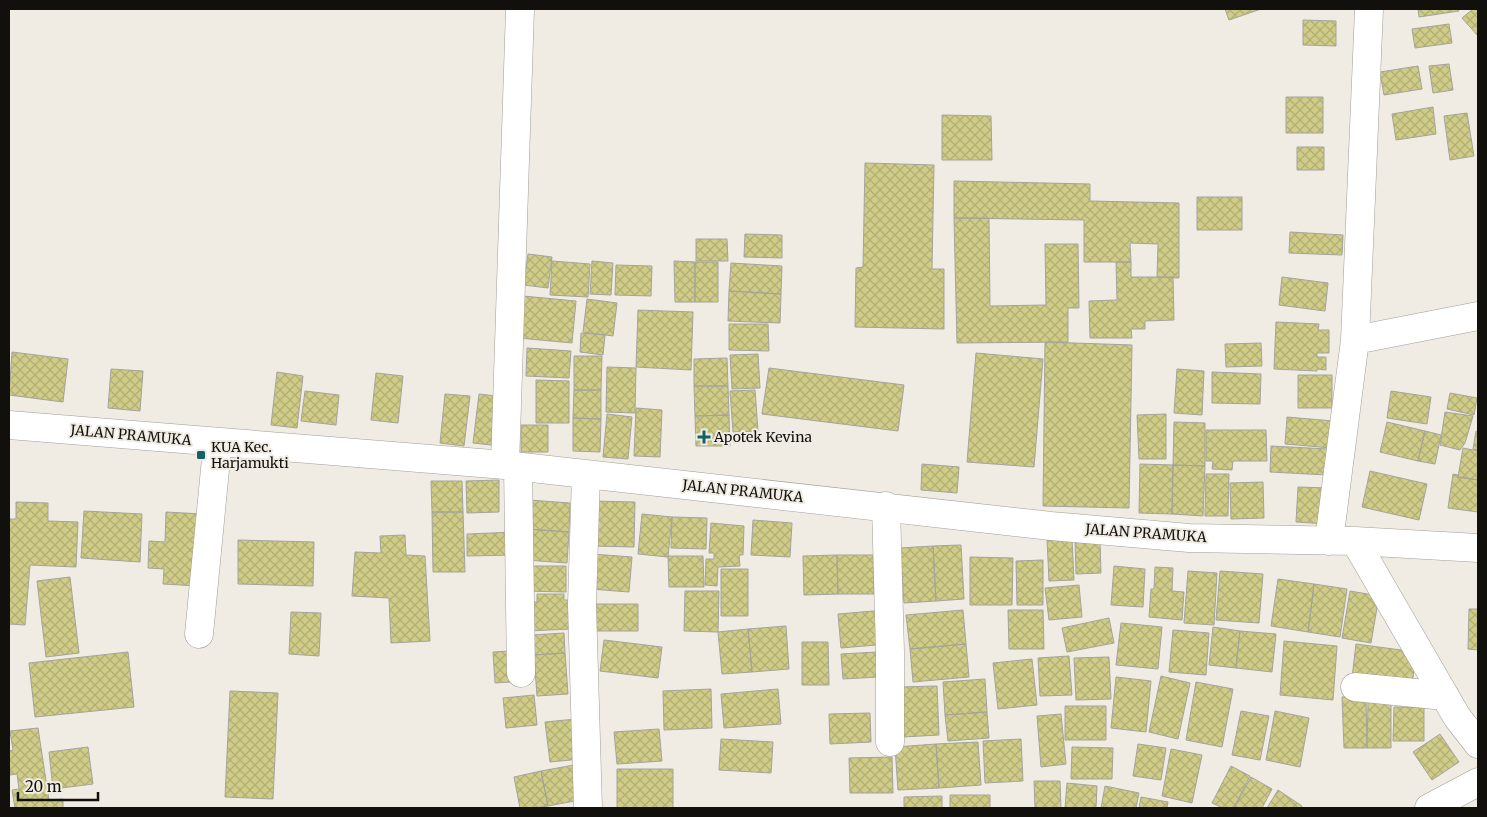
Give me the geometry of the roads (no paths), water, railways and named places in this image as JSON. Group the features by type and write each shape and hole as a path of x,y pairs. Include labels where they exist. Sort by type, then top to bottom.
{"street":[{"path":"520,9 512,466 521,673"},
{"path":"1370,9 1355,340 1342,541 1457,717 1478,744"},
{"path":"1355,340 1478,316"},
{"name":"JALAN PRAMUKA","path":"9,425 215,459 512,466 886,506 1051,526 1179,537 1342,541 1478,548"},
{"path":"199,634 215,459"},
{"path":"586,475 582,605 588,808"},
{"path":"886,506 890,652 890,742"},
{"path":"1355,687 1445,696"},
{"path":"1429,808 1478,782"}],"place":[{"name":"Apotek Kevina","path":"704,437"},
{"name":"KUA Kec. Harjamukti","path":"201,455"}]}
